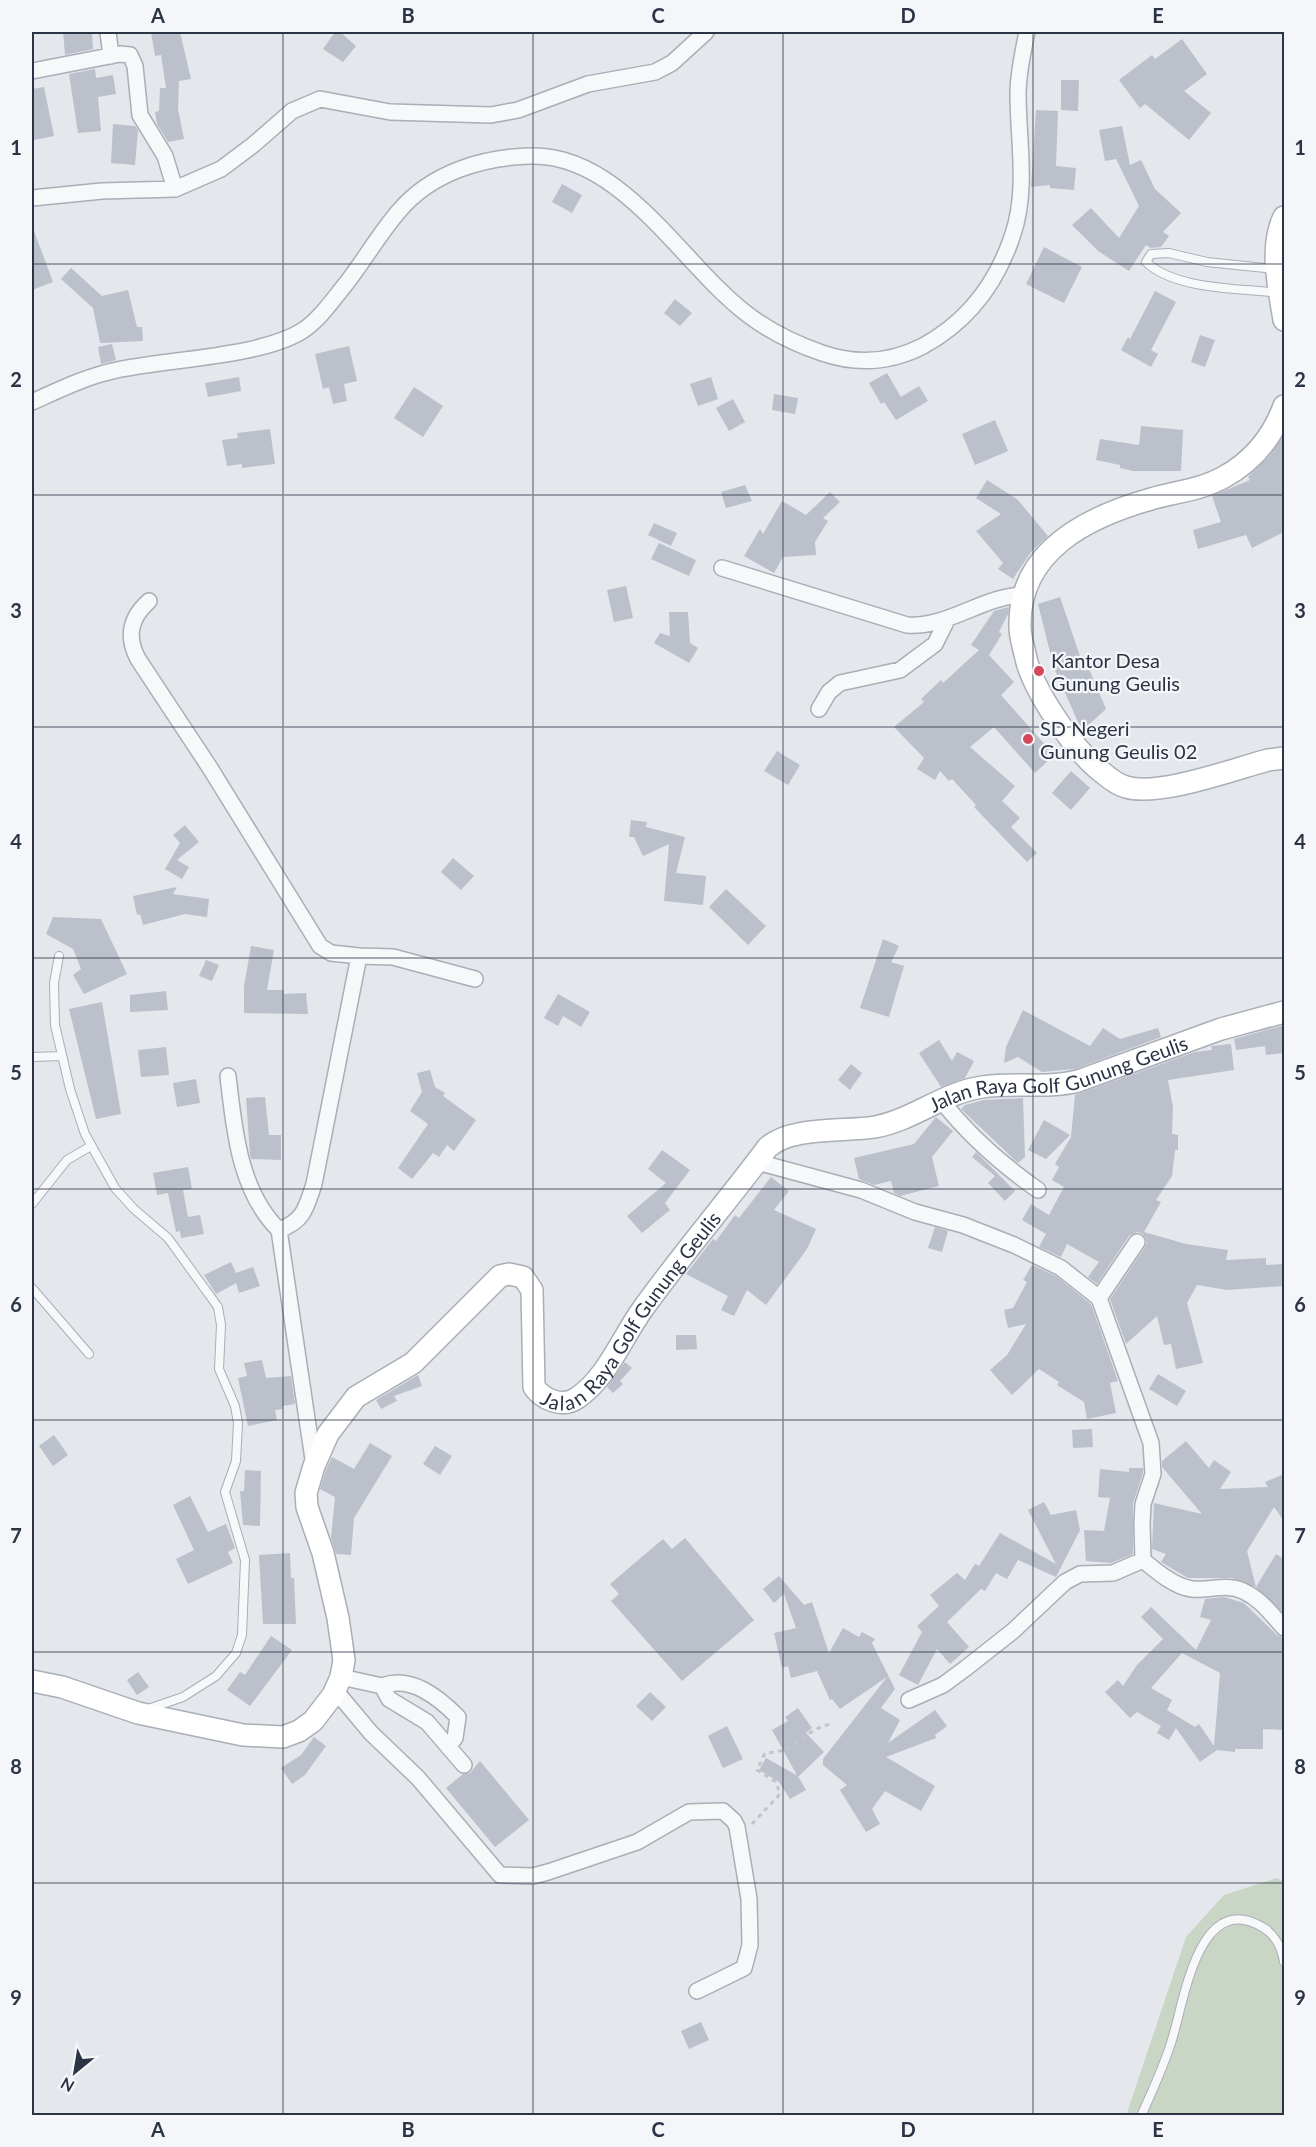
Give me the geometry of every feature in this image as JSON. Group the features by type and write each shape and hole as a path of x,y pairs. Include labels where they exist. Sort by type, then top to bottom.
{"main road":[{"path":"1284,217 1277,239 1284,320"},
{"path":"1284,406 1274,430 1264,444 1226,476 1199,488 1152,499 1108,514 1060,539 1042,558 1023,595 1020,634 1033,682 1049,708 1090,762 1116,783 1138,789 1158,788 1268,759 1284,758"},
{"name":"Jalan Raya Golf Gunung Geulis","path":"338,1684 344,1660 338,1618 323,1553 307,1507 306,1493 314,1466 328,1434 356,1397 413,1363 446,1332 483,1290 500,1276 508,1274 524,1277 532,1290 534,1387 545,1397 560,1403 578,1397 600,1374 640,1311 768,1147 780,1139 884,1125 909,1117 941,1100 982,1087 1055,1086 1078,1081 1221,1029 1284,1012"},
{"path":"32,1681 62,1687 138,1713 243,1735 283,1737 299,1731 313,1721 338,1684"}],"street":[{"path":"108,32 111,56"},
{"path":"32,198 102,190 175,189 220,169 253,145 292,111 309,102 328,99 390,112 491,115 518,110 588,84 655,72 672,63 706,32"},
{"path":"32,402 90,377 115,370 249,349 288,338 302,331 321,314 365,259 400,209 429,184 459,169 487,161 534,156 567,161 619,191 648,216 728,297 769,329 814,350 853,361 880,360 909,353 952,328 970,313 1003,262 1013,235 1021,185 1017,90 1027,32"},
{"path":"32,71 125,54 132,58 140,115 165,156 175,189"},
{"path":"722,568 907,625 919,626 948,618 1006,596 1023,595"},
{"path":"149,601 138,611 131,628 130,644 320,946 330,953 393,957 475,979"},
{"path":"819,709 829,692 840,683 900,670 935,644 948,618"},
{"path":"279,1230 296,1224 306,1207 314,1184 359,956"},
{"path":"228,1076 240,1155 266,1218 279,1230 314,1466"},
{"path":"941,1100 966,1131 1008,1169 1038,1190"},
{"path":"757,1162 861,1190 915,1212 963,1225 1014,1245 1061,1268 1099,1298 1151,1443 1153,1474 1143,1504 1143,1560"},
{"path":"1099,1298 1137,1242"},
{"path":"1143,1560 1179,1586 1193,1589 1215,1586 1241,1590 1267,1606 1284,1628"},
{"path":"909,1700 943,1684 966,1668 1013,1631 1065,1582 1080,1574 1113,1573 1143,1560"},
{"path":"338,1684 382,1686 395,1681 421,1689 441,1700 458,1718 456,1738 448,1747"},
{"path":"338,1684 371,1733 418,1778 500,1875 533,1876 548,1872 637,1842 689,1812 723,1811 734,1821 739,1834 749,1899 750,1945 744,1968 736,1974 696,1991"},
{"path":"382,1686 389,1699 427,1722 464,1765"},
{"path":"410,1713 423,1711 441,1700"}],"lane":[{"path":"1278,269 1207,262 1169,253 1151,254 1146,262 1157,270 1190,282 1280,293"},
{"path":"59,956 54,1002 55,1025 70,1089 91,1146 115,1188 134,1209 168,1238 218,1307 219,1369 235,1406 238,1423 236,1461 225,1492 245,1560 242,1635 236,1653 216,1676 183,1697 138,1713"},
{"path":"32,1056 62,1056"},
{"path":"32,1204 68,1160 91,1146"},
{"path":"32,1288 89,1354"},
{"path":"1141,2115 1172,2043 1196,1956 1211,1932 1222,1923 1239,1920 1260,1926 1274,1935 1284,1962"}],"path":[{"path":"739,1834 761,1816 780,1794 776,1782 756,1770 765,1753 781,1753 818,1727 831,1724"}],"green space":[{"path":"1277,1878 1284,1882 1284,2115 1126,2116 1186,1937 1224,1895"}],"building":[{"path":"63,32 92,32 93,49 65,55"},
{"path":"151,32 180,32 191,79 179,81 178,109 184,139 168,142 157,124 155,112 159,111 160,88 166,88 161,55 155,56"},
{"path":"335,32 340,32 356,46 343,62 323,49"},
{"path":"1182,39 1207,74 1184,91 1211,113 1189,140 1145,104 1140,108 1119,80 1152,55 1155,59"},
{"path":"95,69 96,78 113,75 116,94 98,97 101,131 78,133 69,74"},
{"path":"1061,80 1079,80 1078,111 1061,110"},
{"path":"44,87 54,136 34,140 32,89"},
{"path":"1036,110 1058,111 1056,166 1076,168 1074,190 1050,188 1050,185 1031,187"},
{"path":"113,124 135,126 138,130 135,165 111,163"},
{"path":"1122,126 1130,165 1141,160 1155,189 1181,213 1163,232 1169,236 1161,247 1151,248 1146,245 1129,271 1098,251 1072,225 1091,208 1119,238 1139,206 1116,159 1105,161 1099,130"},
{"path":"562,184 582,195 572,213 552,202"},
{"path":"32,231 34,231 53,282 32,290"},
{"path":"1044,247 1082,267 1064,303 1026,284"},
{"path":"71,268 102,296 128,290 137,327 142,327 143,341 100,343 93,308 61,279"},
{"path":"1155,291 1176,302 1151,350 1158,354 1151,367 1121,350 1128,337 1130,339"},
{"path":"675,299 692,313 680,326 664,313"},
{"path":"1200,335 1215,340 1205,367 1191,362"},
{"path":"112,344 116,360 101,364 98,347"},
{"path":"349,346 357,381 344,384 347,401 333,404 329,387 323,389 315,354"},
{"path":"887,373 901,397 919,386 928,401 896,420 884,402 881,404 869,383"},
{"path":"239,377 241,391 208,397 205,383"},
{"path":"711,377 718,399 698,406 690,384"},
{"path":"414,387 443,406 423,437 394,418"},
{"path":"774,394 798,398 795,414 772,410"},
{"path":"733,399 745,422 729,431 716,408"},
{"path":"995,420 1008,451 975,465 962,434"},
{"path":"1141,426 1183,430 1181,471 1133,471 1120,468 1120,465 1096,460 1100,439 1139,445"},
{"path":"270,429 275,464 242,468 242,464 227,466 222,440 238,438 237,433"},
{"path":"1284,435 1284,532 1252,548 1246,535 1198,549 1193,530 1221,522 1212,496 1250,480 1248,477 1270,455"},
{"path":"987,480 1017,499 1048,536 1031,552 1013,579 998,569 1003,563 976,531 1001,514 976,498"},
{"path":"745,485 752,501 726,508 721,492"},
{"path":"830,492 840,502 823,518 828,521 815,542 816,555 783,557 774,573 744,556 760,529 763,534 782,501 806,515"},
{"path":"654,523 677,533 671,546 648,535"},
{"path":"659,543 696,560 689,576 651,559"},
{"path":"626,586 633,618 614,622 607,590"},
{"path":"1060,597 1085,671 1089,669 1106,709 1082,731 1054,668 1038,604"},
{"path":"1009,607 999,632 1002,634 989,655 1014,682 1001,695 1054,755 1035,773 994,727 970,747 1015,786 1002,801 1020,818 1011,827 1037,853 1027,862 974,807 976,805 952,779 949,781 940,771 935,780 917,769 924,758 894,727 924,702 921,699 941,680 943,683 979,650 971,645 994,611"},
{"path":"669,612 688,612 690,643 698,648 689,663 654,643 660,633 670,636"},
{"path":"777,751 800,765 788,785 764,771"},
{"path":"1071,771 1090,788 1071,810 1052,793"},
{"path":"631,820 647,822 646,827 685,837 676,873 706,876 703,905 664,901 669,844 643,856 634,837 629,837"},
{"path":"185,825 199,842 177,860 189,867 182,879 165,869 180,843 173,835"},
{"path":"453,858 474,876 461,890 441,872"},
{"path":"177,887 173,894 209,899 207,917 185,914 143,925 140,914 137,915 133,896"},
{"path":"726,889 766,926 748,945 709,907"},
{"path":"53,917 101,919 127,974 84,994 73,975 81,969 73,949 46,934"},
{"path":"883,939 899,946 891,962 904,966 889,1017 860,1008"},
{"path":"251,946 274,950 267,990 284,990 284,994 306,993 308,1014 244,1013 244,986"},
{"path":"206,960 219,965 212,981 199,976"},
{"path":"166,991 168,1010 130,1012 130,995"},
{"path":"558,994 590,1012 581,1027 563,1016 558,1026 544,1018"},
{"path":"102,1002 121,1114 96,1119 69,1009"},
{"path":"1023,1010 1090,1046 1103,1028 1120,1039 1158,1028 1161,1037 1075,1069 1042,1072 1018,1057 1004,1063 1006,1047"},
{"path":"1284,1025 1284,1053 1266,1055 1265,1046 1236,1050 1234,1039"},
{"path":"939,1040 952,1061 957,1052 974,1061 965,1078 941,1087 919,1053"},
{"path":"1231,1044 1234,1070 1168,1080 1173,1107 1172,1134 1178,1135 1178,1150 1175,1150 1172,1176 1156,1200 1161,1202 1144,1232 1186,1244 1228,1250 1226,1260 1266,1258 1266,1265 1284,1264 1284,1286 1227,1290 1197,1285 1187,1303 1203,1363 1176,1369 1171,1344 1164,1345 1157,1316 1126,1344 1110,1299 1145,1247 1147,1242 1143,1234 1137,1232 1129,1236 1097,1284 1088,1277 1099,1262 1067,1244 1061,1257 1039,1247 1046,1234 1022,1220 1031,1204 1049,1215 1064,1187 1052,1180 1059,1167 1055,1164 1071,1137 1075,1095 1195,1052 1212,1050 1211,1046"},
{"path":"166,1047 169,1075 141,1077 138,1050"},
{"path":"851,1064 862,1073 850,1090 838,1080"},
{"path":"430,1070 435,1087 445,1093 443,1096 476,1120 454,1151 447,1145 439,1157 433,1153 412,1179 398,1168 428,1124 410,1111 422,1092 417,1073"},
{"path":"196,1079 200,1103 177,1107 173,1083"},
{"path":"265,1097 269,1135 281,1135 281,1160 251,1159 246,1098"},
{"path":"1023,1098 1025,1157 1018,1163 961,1109 965,1105 984,1100"},
{"path":"936,1117 953,1131 932,1157 939,1186 900,1196 894,1193 891,1181 874,1185 859,1179 854,1158 914,1144"},
{"path":"1044,1120 1070,1135 1046,1159 1028,1150"},
{"path":"662,1150 690,1170 665,1203 670,1210 642,1233 627,1216 666,1183 648,1169"},
{"path":"976,1152 1015,1191 1005,1201 988,1183 995,1176 972,1157"},
{"path":"188,1167 192,1189 183,1190 188,1217 200,1215 204,1234 181,1238 180,1231 176,1232 168,1193 157,1195 153,1173"},
{"path":"771,1177 789,1191 774,1210 816,1229 807,1249 766,1305 747,1290 734,1316 721,1310 728,1296 686,1274 713,1239 716,1241 735,1215 739,1218"},
{"path":"935,1227 948,1231 942,1252 928,1248"},
{"path":"231,1262 236,1273 253,1267 260,1286 239,1293 236,1283 216,1294 204,1275"},
{"path":"1032,1265 1056,1276 1091,1304 1118,1381 1110,1383 1116,1413 1087,1419 1084,1402 1057,1385 1059,1382 1039,1369 1012,1395 990,1370 1007,1355 1026,1324 1008,1328 1004,1310 1013,1308 1027,1282 1023,1280"},
{"path":"676,1335 696,1335 697,1349 676,1350"},
{"path":"262,1360 266,1378 291,1376 295,1404 275,1410 277,1420 248,1426 238,1378 247,1376 244,1363"},
{"path":"625,1362 632,1368 620,1381 623,1384 613,1393 607,1387"},
{"path":"1158,1374 1186,1391 1177,1406 1149,1389"},
{"path":"418,1375 422,1386 394,1396 397,1401 381,1409 376,1400"},
{"path":"1092,1429 1093,1447 1073,1448 1072,1430"},
{"path":"54,1435 68,1455 53,1466 39,1446"},
{"path":"1186,1441 1209,1468 1214,1460 1231,1472 1220,1489 1268,1487 1265,1482 1284,1474 1284,1521 1274,1507 1247,1551 1256,1587 1232,1578 1188,1578 1161,1562 1166,1554 1152,1549 1154,1503 1202,1514 1162,1467 1162,1461"},
{"path":"370,1443 392,1456 354,1518 351,1555 336,1554 331,1538 335,1497 320,1489 332,1457 354,1469"},
{"path":"435,1446 452,1456 440,1475 423,1464"},
{"path":"1129,1468 1143,1468 1133,1503 1133,1554 1111,1563 1086,1561 1084,1530 1104,1531 1110,1498 1098,1497 1100,1469 1129,1472"},
{"path":"245,1470 261,1471 260,1526 243,1525 240,1491 244,1491"},
{"path":"190,1496 208,1532 226,1524 235,1548 228,1552 233,1563 188,1584 176,1559 194,1550 173,1505"},
{"path":"1044,1502 1051,1515 1076,1510 1080,1530 1056,1577 1018,1560 1007,1579 996,1573 985,1591 981,1589 947,1622 969,1647 950,1664 937,1649 918,1685 899,1675 922,1632 917,1626 939,1606 930,1595 957,1573 965,1580 975,1564 979,1566 1000,1533 1056,1564 1028,1510"},
{"path":"685,1538 754,1620 682,1681 611,1601 619,1594 610,1584 663,1539 672,1549"},
{"path":"290,1553 291,1578 294,1578 296,1624 263,1624 259,1555"},
{"path":"1276,1554 1284,1559 1284,1614 1256,1587"},
{"path":"779,1576 804,1605 812,1602 829,1653 843,1628 859,1637 862,1632 875,1639 872,1643 895,1689 881,1708 900,1720 888,1743 935,1710 947,1726 935,1735 936,1738 886,1757 935,1786 921,1811 885,1791 872,1809 880,1824 866,1832 840,1790 847,1785 823,1765 823,1759 887,1677 840,1709 832,1699 830,1700 817,1671 791,1678 788,1666 782,1668 774,1633 796,1628 784,1594 774,1603 763,1589"},
{"path":"1224,1597 1244,1603 1277,1635 1284,1638 1284,1730 1263,1729 1263,1749 1235,1749 1235,1752 1217,1750 1200,1762 1176,1728 1169,1740 1157,1733 1161,1726 1137,1712 1130,1718 1105,1692 1118,1680 1123,1686 1137,1665 1163,1639 1141,1617 1151,1607 1196,1650 1211,1620 1200,1617 1205,1599","holes":["1182,1653 1220,1673 1214,1746 1199,1724 1195,1727 1167,1710 1172,1700 1151,1688"]},
{"path":"271,1636 292,1650 250,1706 227,1690 240,1672 245,1675"},
{"path":"138,1672 149,1687 137,1695 127,1680"},
{"path":"650,1692 666,1707 652,1721 636,1706"},
{"path":"798,1708 812,1728 806,1733 824,1752 798,1777 772,1730 788,1721 785,1717"},
{"path":"727,1726 743,1759 723,1768 708,1736"},
{"path":"314,1737 326,1746 305,1775 292,1784 281,1768 301,1755"},
{"path":"766,1758 798,1776 806,1790 790,1799 779,1782 759,1770"},
{"path":"480,1761 529,1820 495,1847 446,1788 463,1774 470,1773"},
{"path":"701,2022 709,2040 689,2049 681,2031"}],"place":[{"name":"Kantor Desa Gunung Geulis","path":"1039,671"},
{"name":"SD Negeri Gunung Geulis 02","path":"1028,739"}]}
